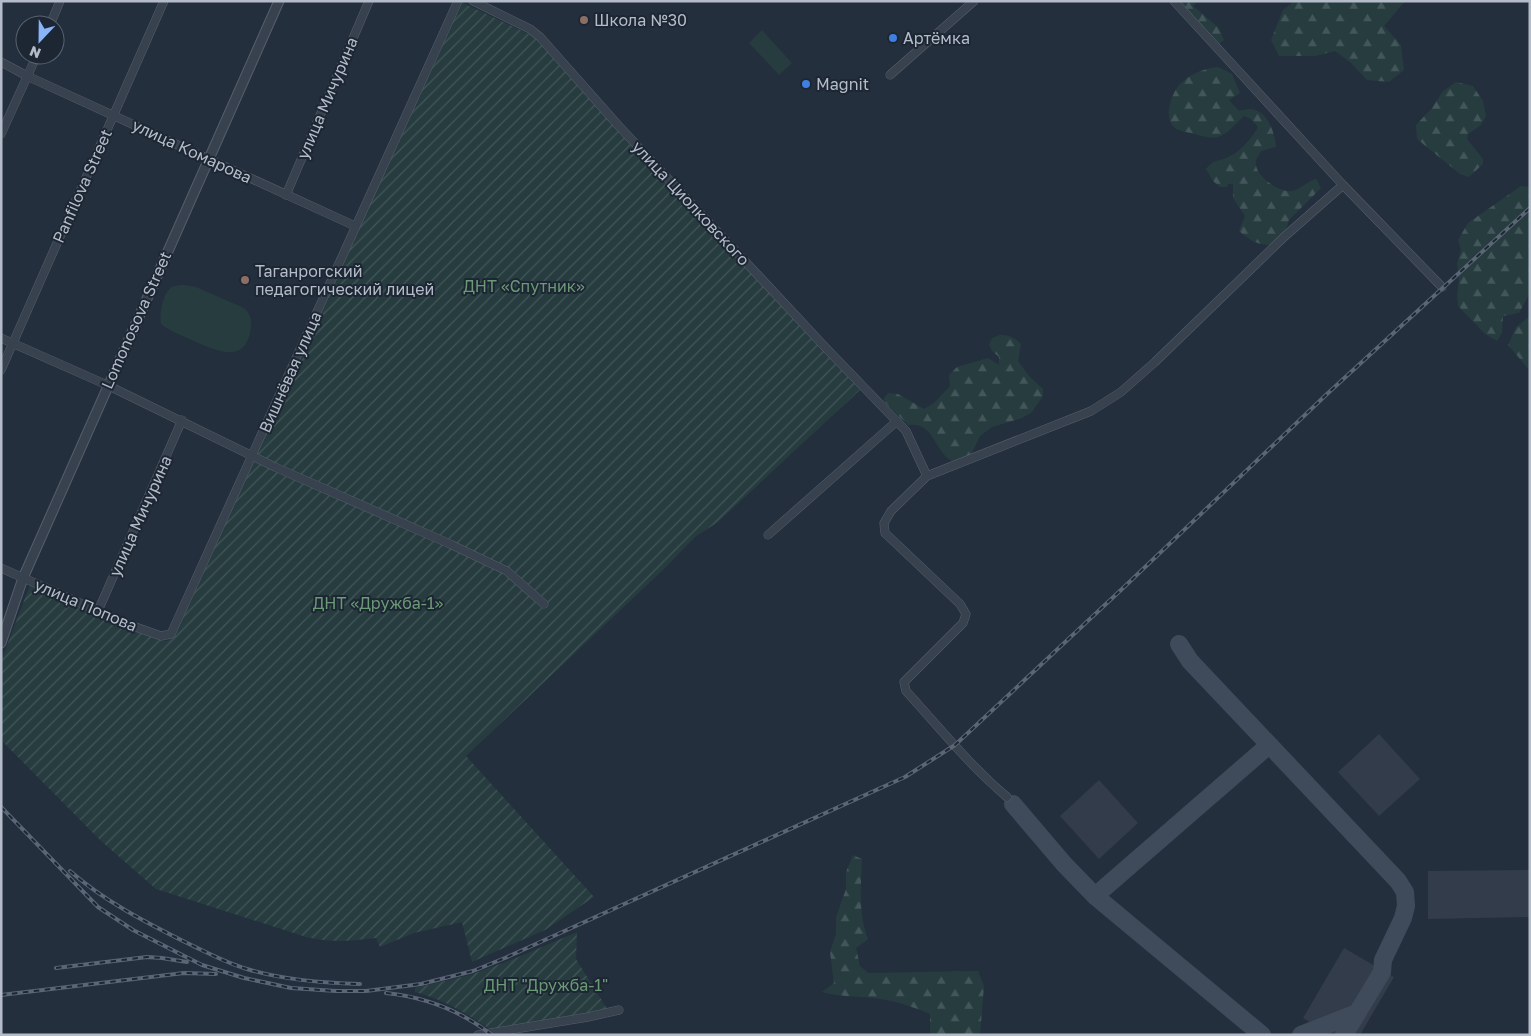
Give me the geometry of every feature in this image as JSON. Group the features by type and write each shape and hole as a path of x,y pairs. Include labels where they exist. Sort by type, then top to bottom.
{"street":[{"path":"54,15 60,1"},
{"name":"Panfilova Street","path":"1,370 164,1"},
{"name":"Lomonosova Street","path":"1,642 22,578 279,1"},
{"name":"улица Мичурина","path":"286,195 369,1"},
{"name":"Вишнёвая улица","path":"171,634 458,1"},
{"name":"улица Циолковского","path":"473,1 540,37 617,124 818,340 906,431 927,476"},
{"path":"890,75 974,1"},
{"path":"1174,1 1343,185 1442,287"},
{"name":"улица Комарова","path":"1,62 27,76 355,226"},
{"path":"1,134 32,65"},
{"path":"1007,797 951,741 906,691 904,682 963,623 966,614 960,604 884,532 884,524 891,512 927,476 1091,411 1121,392 1155,362 1284,237 1343,185"},
{"path":"1,338 107,385 252,455 508,571 544,604"},
{"name":"улица Мичурина","path":"98,611 182,420"},
{"path":"768,535 897,421"},
{"name":"улица Попова","path":"1,568 98,611 162,636 171,634"},
{"path":"478,1035 619,1010"}],"shaded area":[{"path":"1379,734 1420,779 1379,816 1338,772"},
{"path":"1099,780 1138,823 1099,859 1060,816"},
{"path":"1530,870 1530,917 1428,919 1428,871"},
{"path":"1344,948 1394,977 1360,1035 1331,1035 1303,1018"}],"green space":[{"path":"459,1 535,37 860,390 718,522 695,537 665,568 466,756 594,897 545,930 472,962 462,922 414,933 380,947 376,938 341,941 306,937 156,889 101,841 1,740 1,661 30,585 158,640 167,641 176,632"},
{"path":"1174,1 1198,1 1193,6 1219,28 1224,40 1216,46"},
{"path":"1294,1 1405,1 1384,26 1401,45 1404,70 1389,82 1367,80 1351,63 1335,51 1315,56 1279,56 1271,40 1283,10"},
{"path":"762,30 792,63 779,75 749,43"},
{"path":"1218,67 1232,74 1240,93 1229,100 1239,111 1251,109 1257,111 1270,124 1276,147 1261,151 1256,161 1256,167 1263,178 1287,191 1296,190 1316,179 1321,188 1289,220 1284,237 1276,245 1256,242 1239,231 1245,216 1233,198 1233,184 1228,184 1227,187 1220,187 1213,181 1206,169 1215,161 1226,158 1242,148 1258,127 1251,119 1244,116 1220,136 1209,137 1176,129 1169,119 1171,100 1180,84 1198,72"},
{"path":"1456,82 1473,86 1483,101 1486,116 1481,125 1468,134 1467,139 1483,159 1483,164 1469,177 1460,174 1417,139 1416,125 1432,108 1443,91"},
{"path":"1521,186 1530,187 1530,293 1519,313 1503,316 1502,333 1497,341 1485,334 1458,306 1459,280 1457,263 1461,250 1458,240 1468,223"},
{"path":"184,285 196,287 244,308 249,313 251,329 246,343 241,349 235,352 220,351 178,334 161,324 161,309 166,293 172,287"},
{"path":"1530,316 1530,371 1508,345 1516,327"},
{"path":"1000,335 1011,337 1021,344 1018,361 1029,376 1043,389 1043,396 1032,412 1022,418 992,427 980,436 971,455 954,462 942,451 929,432 917,425 908,425 883,400 888,393 898,394 924,409 934,403 950,386 949,375 957,367 988,358 999,365 999,357 992,351 989,345 992,338"},
{"path":"853,855 862,859 861,910 868,939 856,948 860,966 868,973 978,971 984,986 980,1035 930,1035 930,1014 923,1011 888,1000 841,996 822,992 834,983 830,952 836,934 836,917 846,889 846,872"},
{"name":"ДНТ \"Дружба-1\"","path":"577,932 576,959 609,1012 491,1030 455,1008 415,992 415,988 470,975"}],"taxiway":[{"path":"1179,644 1190,661 1398,881 1405,892 1406,906 1403,918 1383,960 1382,972 1344,1035"},
{"path":"1095,896 1269,745"},
{"path":"1013,804 1064,864 1095,896 1262,1035"},
{"path":"1301,1035 1357,1013"}],"railway":[{"path":"1,807 98,907 133,930 202,965 244,978 291,988 336,991 366,991 421,984 473,971 905,777 955,745 1327,394 1530,208"},
{"path":"70,871 126,911 231,964 261,973 289,978 317,982 360,984"},
{"path":"56,968 147,957 187,962"},
{"path":"1,995 184,973 216,974"},
{"path":"386,993 415,998 442,1006 468,1019 492,1035"}],"place":[{"name":"Школа №30","path":"584,20"},
{"name":"Артёмка","path":"893,38"},
{"name":"Magnit","path":"806,84"},
{"name":"Таганрогский педагогический лицей","path":"245,280"}],"park label":[{"name":"ДНТ «Спутник»","path":"524,286"},
{"name":"ДНТ «Дружба-1»","path":"378,603"}]}
